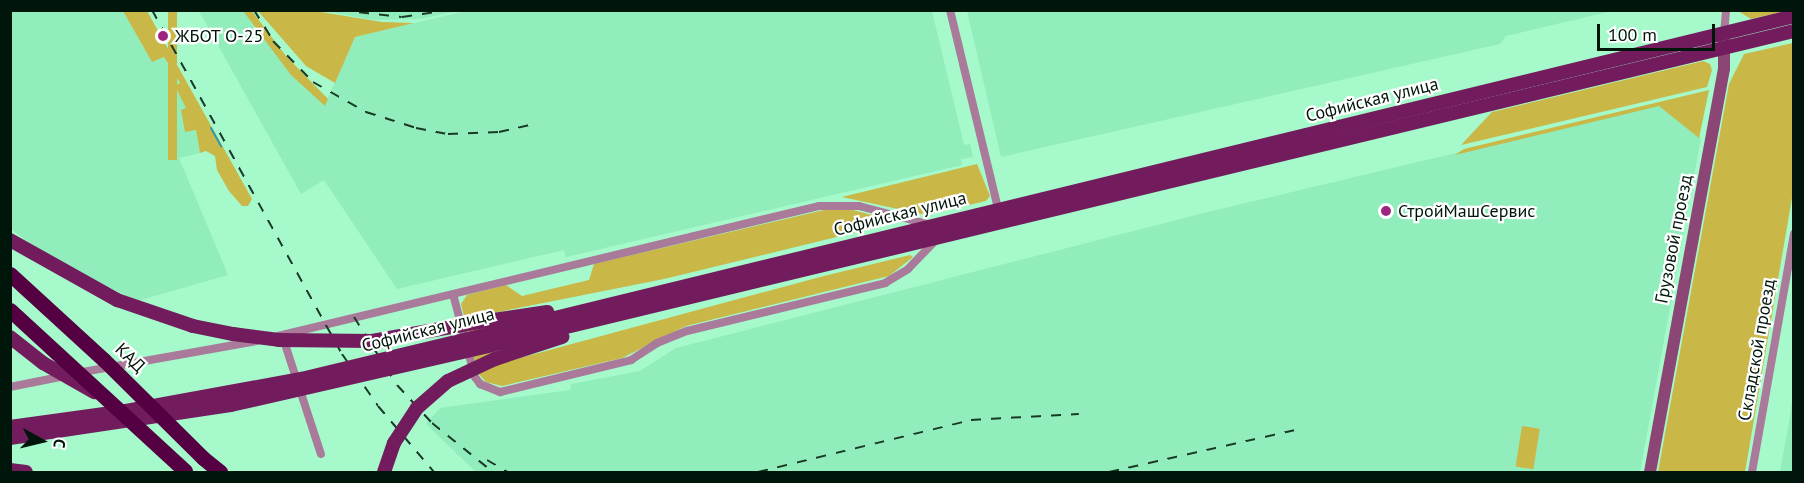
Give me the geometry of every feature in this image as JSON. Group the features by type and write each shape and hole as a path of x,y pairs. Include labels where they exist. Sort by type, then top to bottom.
{"highway":[{"name":"КАД","path":"10,274 220,472"},
{"path":"10,310 186,472"}],"main road":[{"name":"Софийская улица","path":"10,426 235,393 489,333 588,324 936,240 1724,41 1794,16"},
{"name":"Софийская улица","path":"10,438 231,405 585,308 999,208 1724,41 1794,31"},
{"path":"10,240 117,300 193,326 233,334 279,340 372,341 489,333"},
{"path":"384,472 394,443 417,408 448,381 495,359 588,324"},
{"path":"10,338 43,363 100,395"},
{"path":"10,421 35,423"},
{"path":"10,470 26,472"}],"street":[{"path":"950,10 999,208"},
{"name":"Грузовой проезд","path":"1650,472 1724,41 1726,10"},
{"path":"10,387 282,335 819,206 859,206 932,225"},
{"name":"Складской проезд","path":"1752,472 1794,234"},
{"path":"453,294 474,377 480,384 500,392 632,360 657,343 687,331 885,283 908,269 936,240"},
{"path":"282,335 308,425 321,454"}],"shaded area":[{"path":"967,10 1612,11 1506,36 1500,44 1001,157"},
{"path":"10,11 123,11 152,62 164,57 180,84 186,108 185,132 196,130 200,153 179,158 228,275 137,301 48,257 11,229"},
{"path":"123,11 147,11 252,199 248,206 242,206 229,191 217,170 215,156 206,151 200,153 196,130 185,132 181,110 186,108 175,86 180,83 164,57 152,62"},
{"path":"168,11 177,11 177,160 168,160"},
{"path":"199,11 243,11 260,35 325,105 355,37 466,11 932,11 964,145 970,144 973,157 961,159 962,165 566,257 564,250 397,289 324,180 301,194"},
{"path":"243,11 252,11 286,56 328,99 325,106 291,75"},
{"path":"258,11 315,11 382,22 414,23 355,37 335,83 306,66"},
{"path":"324,11 456,11 422,19 374,20"},
{"path":"1738,11 1787,11 1751,19"},
{"path":"1793,43 1793,192 1745,472 1658,472 1729,84 1744,54"},
{"path":"1703,61 1710,64 1712,70 1707,87 1461,145 1492,112"},
{"path":"1709,90 1699,138 1659,106 1455,155 1464,149"},
{"path":"1662,104 1701,138 1640,472 476,472 426,424 440,408 570,390 571,384 640,371 676,348 1204,213"},
{"path":"977,164 990,196 986,201 926,215 842,197"},
{"path":"824,210 853,210 898,222 664,279 483,315 494,365 820,277 910,255 913,257 889,276 686,326 622,358 502,386 486,382 478,373 461,304 467,295 506,285 522,296 589,280 594,264"},
{"path":"1793,395 1793,472 1780,472 1789,422"},
{"path":"1522,426 1540,429 1533,469 1516,466"}],"waterway":[{"path":"211,128 221,146"}],"railway":[{"path":"152,10 342,354 378,406 434,472"},
{"path":"254,10 273,41 313,82 366,112 416,128 448,134 499,132 535,124"},
{"path":"339,10 402,17 449,10"},
{"path":"354,317 397,385 432,423 493,472"},
{"path":"758,472 971,420 1079,414"},
{"path":"1109,472 1296,430"},
{"path":"487,460 508,472"}],"place":[{"name":"ЖБОТ О-25","path":"163,36"},
{"name":"СтройМашСервис","path":"1386,211"}]}
